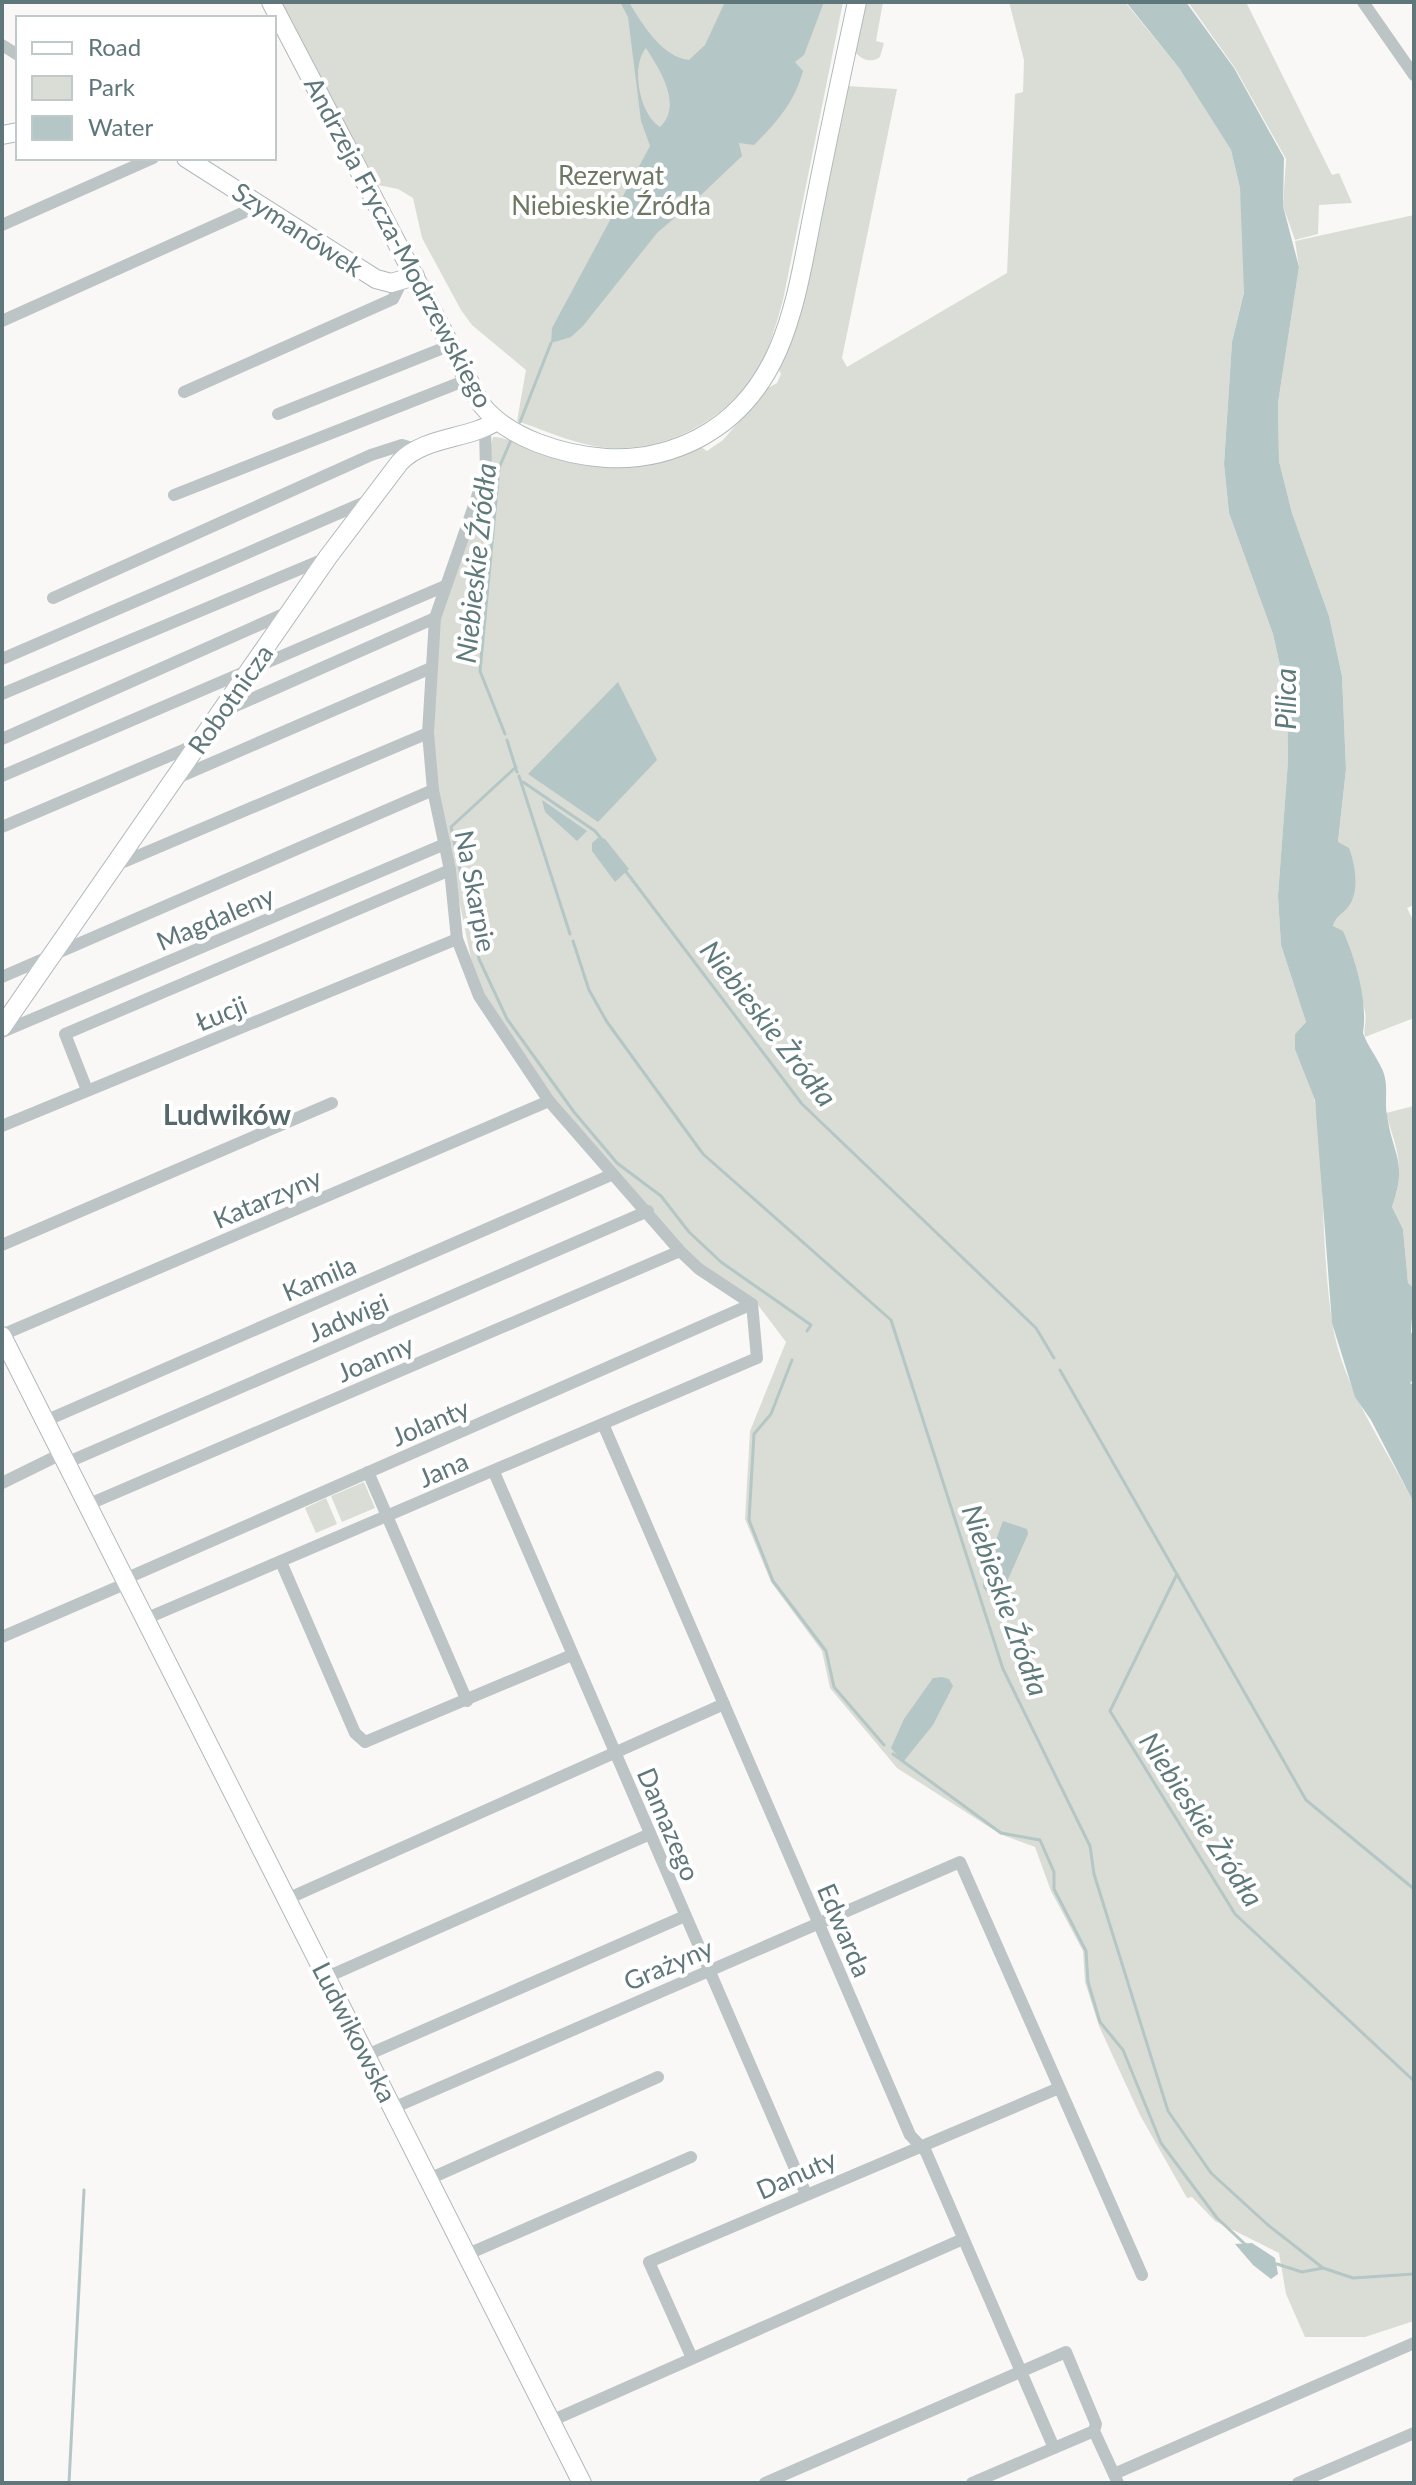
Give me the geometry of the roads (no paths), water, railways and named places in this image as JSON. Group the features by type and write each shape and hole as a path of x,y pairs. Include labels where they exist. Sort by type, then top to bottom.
{"street":[{"name":"Andrzeja Frycza-Modrzewskiego","path":"271,2 408,278 451,345 491,425 574,453 636,458 659,454 720,425 752,397 775,362 788,326 857,2"},
{"path":"1363,2 1414,75"},
{"path":"2,225 148,160"},
{"name":"Szymanówek","path":"189,160 376,279 408,278"},
{"path":"2,321 260,205"},
{"path":"184,392 393,299 408,278"},
{"path":"278,414 451,345"},
{"path":"174,495 469,379"},
{"path":"53,598 371,455 402,445 415,449 491,425"},
{"name":"Na Skarpie","path":"491,425 486,471 435,618 431,668 428,733 433,790 450,870 457,939 479,996 549,1101 680,1251 699,1269 752,1304"},
{"name":"Robotnicza","path":"2,1029 328,557 400,462 415,449"},
{"path":"2,659 372,499"},
{"path":"2,694 328,557"},
{"path":"2,776 445,586"},
{"path":"2,739 291,611"},
{"path":"221,712 435,618"},
{"path":"174,779 431,668"},
{"path":"112,867 428,733"},
{"path":"2,827 198,744"},
{"path":"2,977 433,790"},
{"name":"Magdaleny","path":"2,1029 445,844"},
{"path":"87,1090 65,1034 450,870"},
{"name":"Łucji","path":"2,1126 457,939"},
{"name":"Katarzyny","path":"2,1336 549,1101"},
{"path":"2,1245 332,1103"},
{"name":"Kamila","path":"45,1421 611,1175"},
{"name":"Jadwigi","path":"63,1458 648,1211"},
{"name":"Joanny","path":"87,1505 680,1251"},
{"name":"Jana","path":"145,1619 757,1358 752,1304"},
{"name":"Jolanty","path":"126,1581 752,1304"},
{"name":"Ludwikowska","path":"2,1336 7,1356 45,1421 582,2483"},
{"name":"Edwarda","path":"603,1424 819,1923 917,2145 926,2152 1054,2448"},
{"path":"2,1483 63,1458"},
{"path":"368,1472 467,1701"},
{"name":"Damazego","path":"494,1472 806,2194"},
{"path":"281,1562 355,1733 365,1742 372,1742 572,1655"},
{"path":"2,1637 126,1581"},
{"path":"287,1899 724,1704"},
{"path":"327,1977 650,1834"},
{"name":"Grażyny","path":"393,2108 960,1862 1059,2088"},
{"path":"367,2055 685,1916"},
{"path":"429,2179 658,2077"},
{"path":"1059,2088 1142,2275"},
{"name":"Danuty","path":"692,2358 649,2262 917,2145 1059,2088"},
{"path":"468,2254 691,2157"},
{"path":"551,2421 963,2239"},
{"path":"765,2483 1066,2352 1096,2424 1094,2431 1116,2478 1414,2343"},
{"path":"972,2483 1094,2431"},
{"path":"1298,2483 1414,2433"}],"water":[{"path":"620,2 629,2 647,29 670,53 689,60 705,45 725,2 824,2 804,55 795,62 803,71 799,82 777,120 754,145 739,143 742,156 701,195 689,192 673,198 686,208 657,233 583,326 571,337 551,343 552,328 650,146 641,121 628,17","holes":["646,48 663,77 669,98 667,118 660,127 647,112 640,90 639,67"]},
{"path":"1126,2 1186,2 1234,68 1284,158 1283,206 1299,267 1278,403 1279,461 1292,513 1329,616 1342,676 1346,769 1338,842 1349,848 1355,869 1355,885 1349,906 1333,926 1343,931 1356,968 1364,1008 1363,1033 1385,1077 1387,1115 1398,1160 1399,1179 1392,1207 1403,1229 1408,1283 1414,1288 1411,1332 1414,1337 1414,1379 1410,1383 1414,1385 1414,1503 1371,1420 1355,1397 1332,1323 1315,1100 1295,1049 1295,1034 1306,1022 1281,945 1278,896 1288,761 1287,697 1273,634 1229,513 1224,464 1232,342 1244,292 1240,188 1231,150 1179,68"},
{"path":"618,682 657,760 598,822 528,774"},
{"path":"542,800 587,831 577,841 545,812"},
{"path":"599,837 605,839 629,869 615,882 592,851 592,843"},
{"path":"1003,1521 1027,1529 1028,1534 998,1602 994,1603 983,1587 984,1572"},
{"path":"933,1678 949,1679 953,1686 933,1725 903,1762 891,1748 904,1719"},
{"path":"1252,2243 1275,2258 1278,2274 1271,2279 1253,2265 1235,2244"}],"waterway":[{"name":"Niebieskie Źródła","path":"520,422 551,343"},
{"name":"Niebieskie Źródła","path":"505,734 480,671 499,468 511,440"},
{"name":"Niebieskie Źródła","path":"507,740 517,772"},
{"path":"516,767 451,827 479,959 507,1019 574,1112 617,1163 661,1196 689,1232 721,1262 811,1325 807,1331"},
{"name":"Niebieskie Źródła","path":"519,776 570,934"},
{"name":"Niebieskie Żródła","path":"523,782 595,831 603,841"},
{"name":"Niebieskie Żródła","path":"624,869 802,1104 1036,1328 1054,1358"},
{"name":"Niebieskie Źródła","path":"573,941 589,990 607,1022 703,1154 891,1320 1003,1669 1090,1846 1094,1874 1168,2111 1211,2173 1268,2225 1323,2268 1353,2278 1414,2274"},
{"path":"792,1360 771,1414 754,1434 749,1520 773,1581 826,1651 834,1687 884,1745"},
{"name":"Niebieskie Żródła","path":"1060,1370 1306,1800 1414,1889"},
{"name":"Niebieskie Żródła","path":"1177,1574 1110,1711 1235,1914 1414,2081"},
{"path":"893,1754 1001,1833 1040,1840 1054,1872 1054,1889 1086,1951 1088,1982 1100,2022 1123,2050 1161,2143 1217,2218 1247,2246"},
{"path":"69,2483 84,2190"},
{"path":"1277,2264 1302,2272 1323,2268"}],"district":[{"name":"Ludwików","path":"227,1114"}],"park label":[{"name":"Rezerwat Niebieskie Źródła","path":"611,190"}],"water label":[{"name":"Pilica","path":"1285,699"}]}
